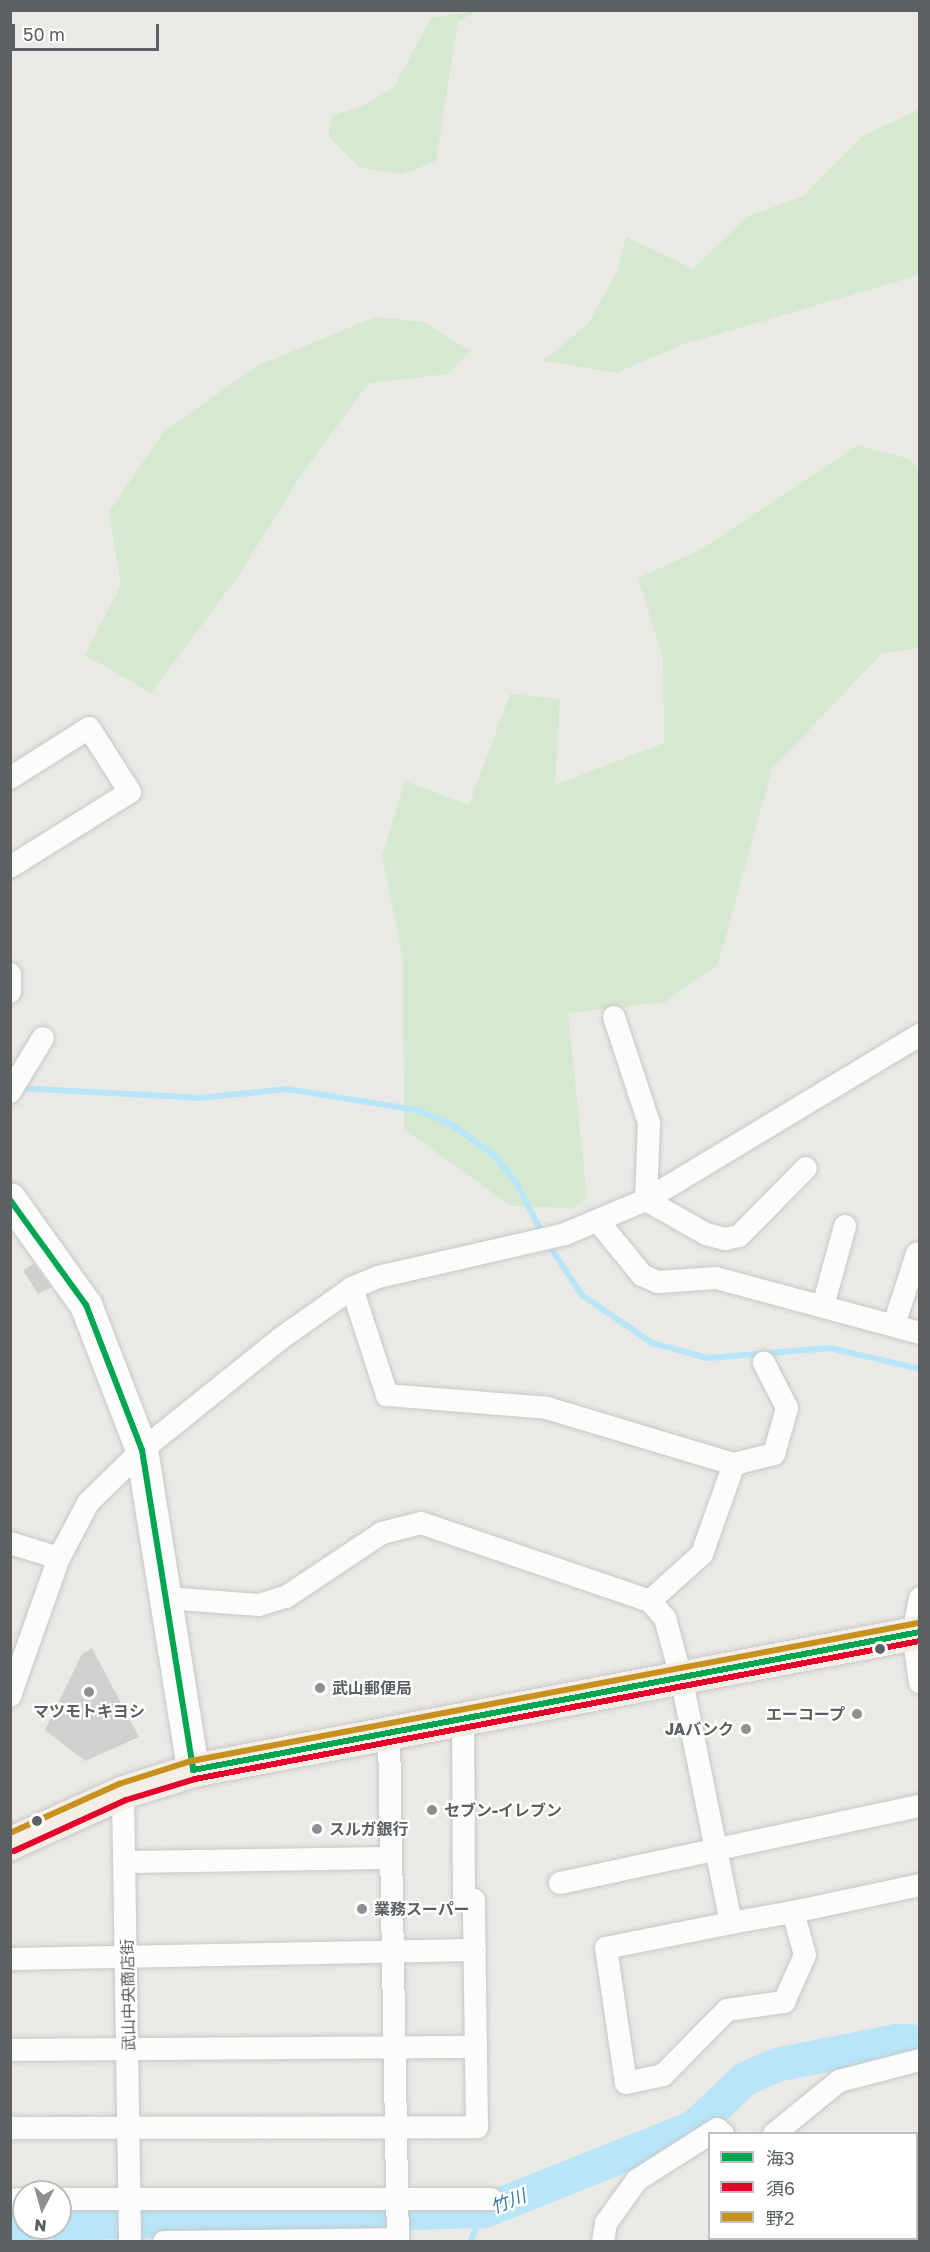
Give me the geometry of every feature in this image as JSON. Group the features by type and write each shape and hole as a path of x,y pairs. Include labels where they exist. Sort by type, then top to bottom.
{"main road":[{"path":"10,1199 86,1305 142,1450 193,1770"},
{"path":"10,1843 123,1792 193,1770 916,1632"}],"street":[{"path":"10,778 89,728 130,792 10,867"},
{"path":"10,974 10,992"},
{"path":"614,1017 649,1123 652,1156 646,1200"},
{"path":"10,1696 59,1558 88,1503 142,1450 352,1288 598,1221 646,1200 920,1035"},
{"path":"13,1087 43,1038"},
{"path":"646,1200 706,1234 725,1239 739,1236 806,1168"},
{"path":"598,1221 642,1275 658,1282 716,1278 920,1333"},
{"path":"823,1306 845,1226"},
{"path":"894,1325 917,1254"},
{"path":"352,1288 387,1395 547,1408 734,1464 774,1454 788,1408 764,1363"},
{"path":"650,1601 702,1554 734,1464"},
{"path":"166,1598 259,1605 286,1597 382,1533 422,1523 650,1601 665,1618 681,1677 731,1923"},
{"path":"10,1543 59,1558"},
{"path":"920,1598 916,1632 920,1683"},
{"path":"10,2128 477,2127 474,1900 464,1897 463,1718"},
{"path":"164,2241 398,2240 389,1733"},
{"name":"武山中央商店街","path":"123,1792 132,2198 130,2241"},
{"path":"560,1883 717,1852 920,1806"},
{"path":"125,1862 391,1858"},
{"path":"793,1912 805,1955 784,2002 727,2010 663,2075 626,2083 606,1948 920,1886"},
{"path":"10,1959 475,1950"},
{"path":"10,2050 476,2047"},
{"path":"775,2132 839,2081 920,2060"},
{"path":"603,2241 606,2223 637,2180 708,2135"},
{"path":"72,2199 490,2199"}],"green space":[{"path":"478,11 458,21 436,161 401,175 360,167 329,137 331,116 361,107 394,87 431,18"},
{"path":"919,109 919,275 681,345 616,373 544,360 588,324 617,271 626,237 693,269 748,216 802,197 863,136"},
{"path":"375,317 423,322 471,351 448,374 369,383 303,472 239,575 151,693 85,655 121,585 109,512 164,431 257,366"},
{"path":"858,445 909,459 919,468 919,648 882,653 772,769 718,964 665,1002 568,1013 587,1197 573,1208 511,1206 404,1129 403,959 382,856 405,781 469,805 510,694 560,699 555,785 664,743 663,659 638,578 698,551"}],"building":[{"path":"34,1264 51,1287 38,1294 23,1270"},
{"name":"マツモトキヨシ","path":"92,1648 139,1737 85,1761 45,1730 82,1654"}],"waterway":[{"path":"17,1088 199,1098 287,1089 417,1110 452,1125 494,1155 518,1186 543,1235"},
{"path":"548,1244 582,1295 652,1343 708,1358 830,1348 920,1369"},
{"name":"竹川","path":"72,2224 484,2211 693,2128 745,2079 776,2065 896,2041 920,2042"},
{"path":"470,2242 484,2211"}],"transit line":[{"name":"海3","path":"10,1200 86,1305 142,1450 193,1770 920,1632"},
{"name":"野2","path":"10,1833 119,1784 191,1761 918,1623"},
{"name":"須6","path":"14,1851 126,1800 195,1779 920,1641"}],"place":[{"name":"武山郵便局","path":"320,1688"},
{"name":"マツモトキヨシ","path":"89,1692"},
{"name":"エーコープ","path":"857,1714"},
{"name":"JAバンク","path":"746,1729"},
{"name":"セブン-イレブン","path":"432,1810"},
{"name":"スルガ銀行","path":"317,1829"},
{"name":"業務スーパー","path":"362,1909"}]}
